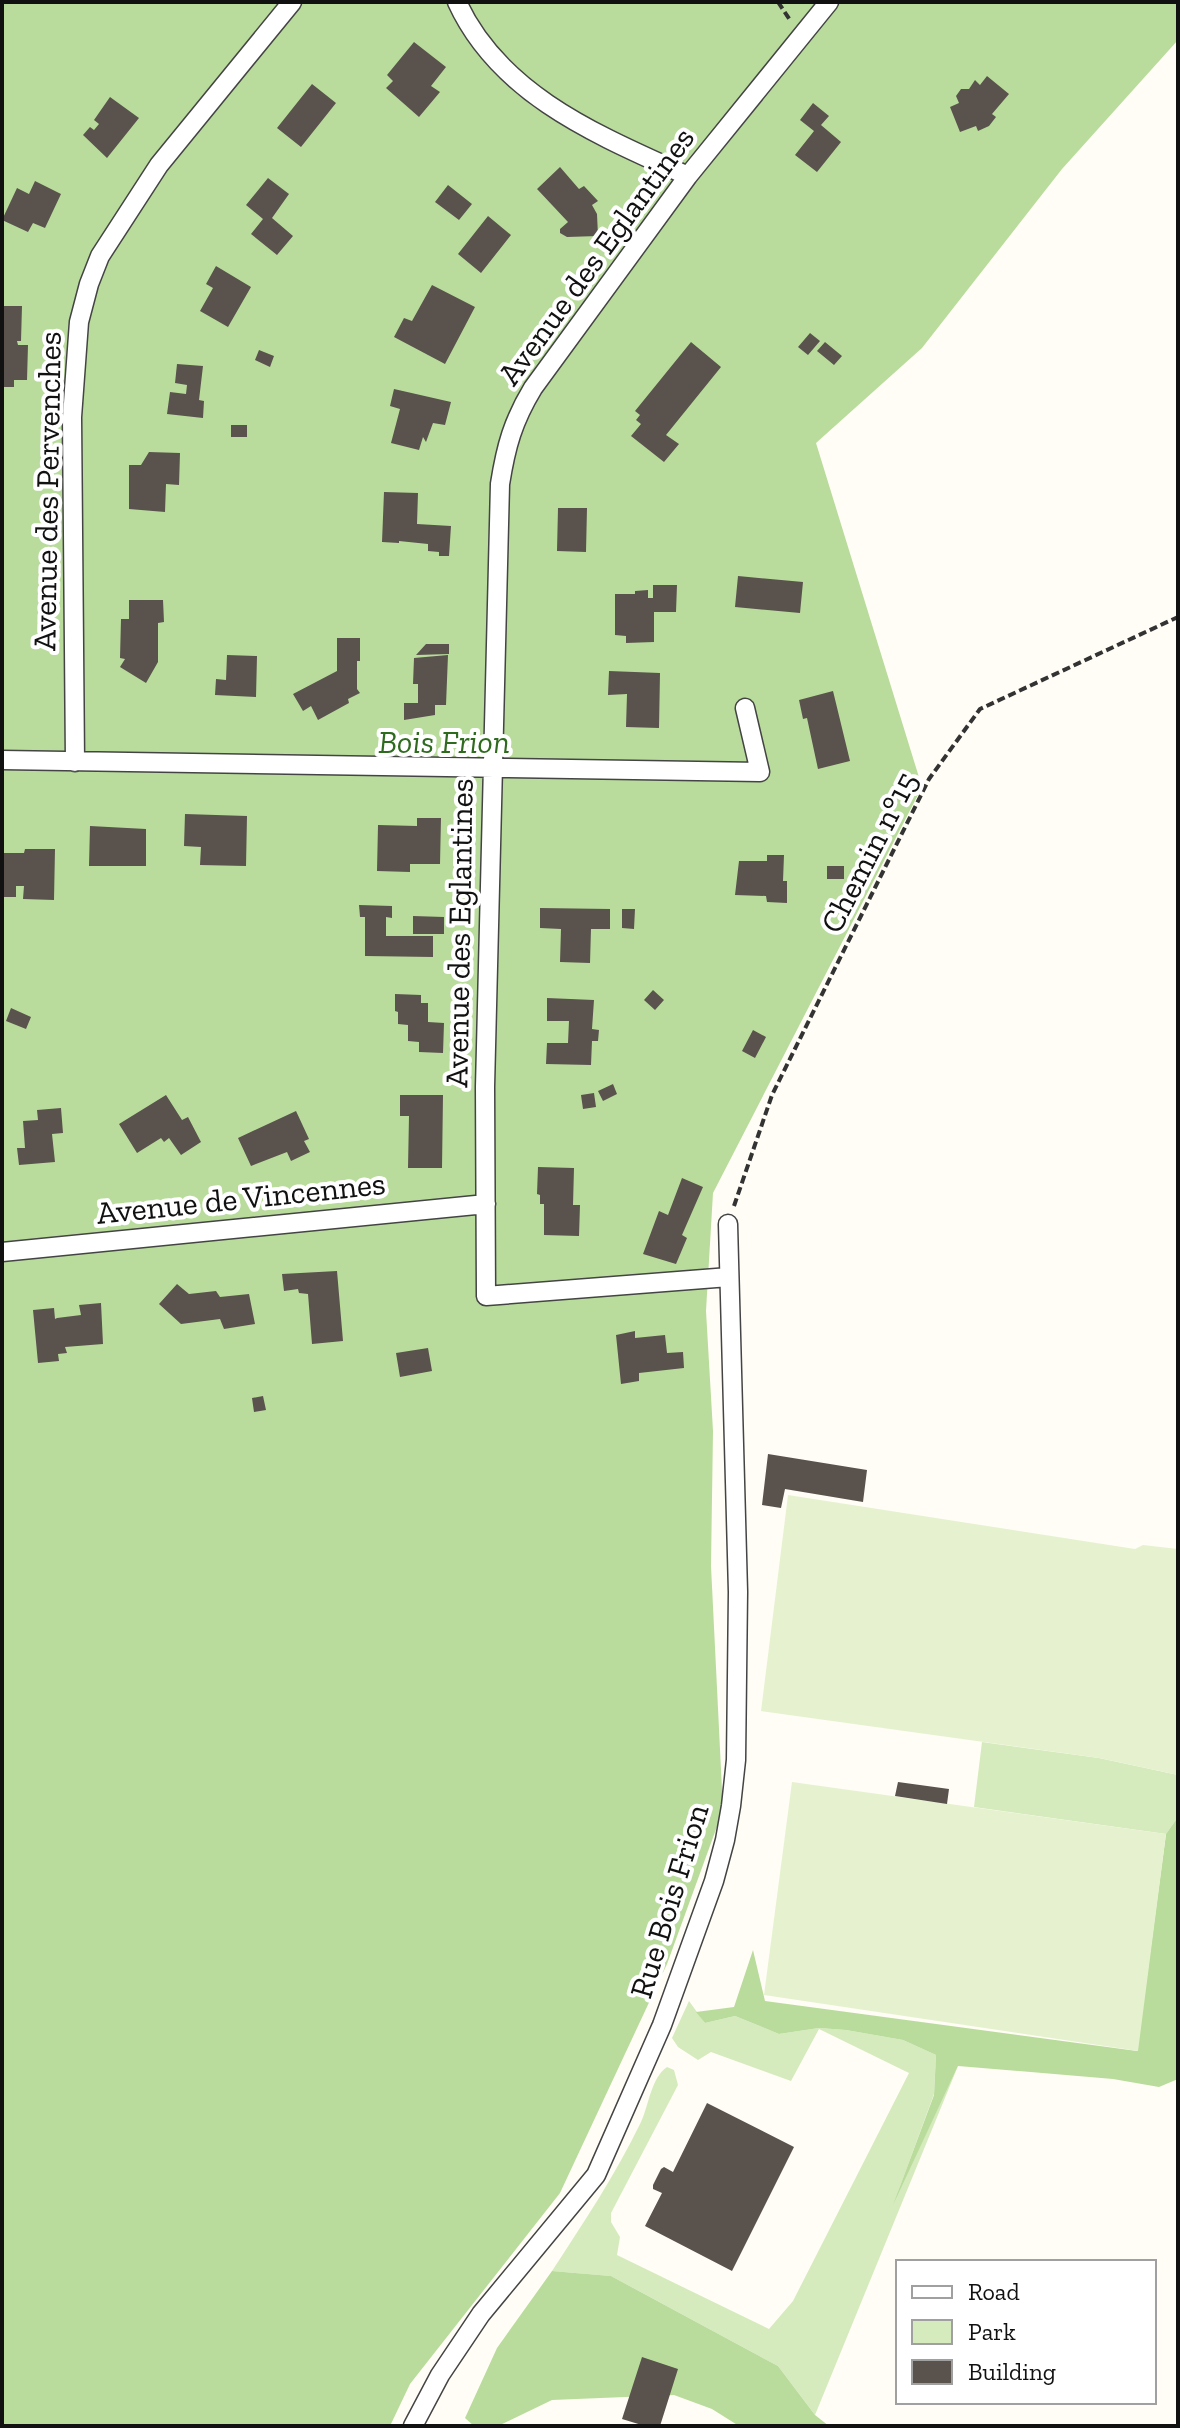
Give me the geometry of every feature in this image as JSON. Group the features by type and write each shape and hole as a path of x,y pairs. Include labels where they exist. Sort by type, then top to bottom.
{"street":[{"name":"Avenue des Pervenches","path":"75,762 72,417 79,322 89,284 100,256 159,165 292,2"},
{"path":"457,2 480,41 504,69 531,92 594,133 688,176"},
{"name":"Avenue des Eglantines","path":"729,1277 486,1296 485,1087 500,484 506,448 516,416 533,388 688,176 829,2"},
{"path":"2,760 760,772 745,708"},
{"name":"Avenue de Vincennes","path":"2,1252 486,1204"},
{"name":"Rue Bois Frion","path":"413,2426 440,2375 481,2314 596,2175 662,2025 714,1881 731,1806 736,1760 738,1592 728,1224"}],"path":[{"name":"Chemin n°15","path":"728,1224 772,1095 929,779 980,709 1178,617"}],"green space":[{"name":"Bois Frion","path":"2,2 1178,2 1178,40 1062,169 922,348 816,443 922,787 713,1193 706,1311 713,1431 711,1566 723,1810 667,1964 560,2193 410,2384 390,2426 2,2426"},
{"path":"788,1495 1135,1549 1143,1545 1178,1549 1178,1775 1099,1758 761,1711"},
{"path":"982,1742 1099,1758 1178,1775 1178,1817 1166,1834 974,1807"},
{"path":"792,1782 1166,1834 1138,2051 764,1995"},
{"path":"1178,1817 1178,2079 1159,2087 1113,2079 958,2066 893,2205 934,2095 936,2055 903,2040 846,2030 819,2028 779,2034 735,2016 705,2023 696,2012 734,2007 753,1950 765,2001 1137,2051 1166,1834"},
{"path":"689,2001 705,2023 735,2016 779,2034 819,2028 846,2030 903,2040 936,2055 934,2094 898,2192 958,2066 815,2415 778,2366 611,2276 552,2271 621,2160 641,2122 654,2085 667,2067 674,2070 678,2085 611,2213 611,2222 620,2237 617,2255 769,2329 793,2301 909,2073 819,2029 791,2081 711,2052 698,2060 678,2047 672,2038"},
{"path":"552,2271 611,2276 778,2366 815,2415 829,2426 739,2426 712,2409 674,2395 552,2400 498,2426 474,2426 465,2418 497,2348"}],"building":[{"path":"414,42 446,67 431,86 440,92 419,117 386,88 393,81 387,75"},
{"path":"987,76 1009,94 992,114 996,117 989,126 978,131 976,126 960,132 950,107 959,103 956,96 961,89 969,89 975,80 980,85"},
{"path":"312,84 336,103 301,147 277,128"},
{"path":"110,97 139,118 107,158 83,135 90,127 94,130 99,124 94,120"},
{"path":"813,103 829,116 821,125 841,142 817,172 795,155 814,131 800,120"},
{"path":"560,167 579,189 584,186 598,201 592,205 597,214 598,236 567,237 560,233 568,222 537,189"},
{"path":"268,178 289,194 272,218 293,236 277,255 251,234 263,219 246,205"},
{"path":"35,181 61,194 45,228 33,223 28,232 2,220 17,188 29,194"},
{"path":"448,185 472,204 459,220 435,202"},
{"path":"488,216 511,235 481,273 458,254"},
{"path":"216,266 251,287 228,327 200,311 213,288 206,284"},
{"path":"432,285 475,307 445,364 394,337 404,318 412,321"},
{"path":"2,306 22,306 21,341 17,341 18,345 28,345 27,380 14,380 14,387 2,387"},
{"path":"810,333 820,341 808,355 798,347"},
{"path":"691,342 721,367 666,435 679,444 664,462 631,436 641,424 636,420 640,415 635,411"},
{"path":"825,342 842,356 834,365 817,351"},
{"path":"259,350 274,356 270,367 255,360"},
{"path":"177,364 203,366 199,400 204,401 203,418 167,414 170,392 186,394 187,385 175,383"},
{"path":"394,389 451,402 445,425 433,423 426,442 423,437 419,450 391,443 400,409 390,406"},
{"path":"231,425 247,425 247,437 231,437"},
{"path":"149,452 180,453 179,485 166,484 165,512 129,509 129,465 141,465"},
{"path":"384,492 418,493 417,524 451,526 449,556 428,551 428,544 382,542"},
{"path":"558,508 587,508 586,552 557,551"},
{"path":"738,576 803,582 800,613 735,607"},
{"path":"653,585 677,585 676,612 654,612 654,642 626,643 626,636 615,635 615,594 635,594 635,591 648,590 648,598 653,598"},
{"path":"129,600 163,600 164,622 158,623 158,662 146,683 120,667 125,659 120,658 121,619 129,619"},
{"path":"337,638 360,638 357,689 360,693 348,699 349,703 318,720 311,706 303,711 293,694 337,671"},
{"path":"426,644 449,644 449,654 416,655"},
{"path":"227,655 257,656 256,697 215,695 216,679 226,680"},
{"path":"448,655 446,705 435,705 435,715 404,720 404,703 418,703 418,684 413,684 414,658"},
{"path":"609,671 660,673 659,728 626,727 627,694 608,695"},
{"path":"833,691 850,761 818,769 807,718 803,719 799,700"},
{"path":"185,814 247,816 246,866 200,865 201,847 184,846"},
{"path":"417,818 441,818 440,864 410,864 410,872 377,871 378,825 417,826"},
{"path":"90,826 146,829 146,866 89,866"},
{"path":"25,849 55,849 54,900 23,899 24,886 16,886 16,897 2,897 2,853 24,853"},
{"path":"767,855 784,855 783,881 787,881 787,903 767,902 766,896 735,895 739,861 767,861"},
{"path":"827,866 844,866 844,879 827,879"},
{"path":"359,905 392,906 392,918 386,917 386,936 433,936 433,957 365,956 365,917 360,917"},
{"path":"540,908 610,909 610,929 591,929 590,963 560,962 561,929 540,928"},
{"path":"622,909 635,909 634,929 622,928"},
{"path":"413,916 444,917 444,934 413,934"},
{"path":"653,990 664,1000 655,1010 644,1000"},
{"path":"395,994 421,995 421,1003 428,1003 428,1022 444,1023 443,1053 419,1052 419,1042 408,1041 408,1025 398,1024"},
{"path":"547,998 594,1000 592,1029 599,1030 598,1041 592,1041 591,1065 546,1064 547,1043 568,1043 569,1021 547,1021"},
{"path":"11,1008 31,1017 26,1029 6,1021"},
{"path":"753,1030 766,1037 755,1058 742,1051"},
{"path":"613,1084 617,1094 603,1101 598,1091"},
{"path":"594,1093 596,1107 583,1109 581,1095"},
{"path":"166,1095 182,1120 188,1117 201,1142 181,1155 169,1138 164,1142 161,1138 137,1153 119,1124"},
{"path":"400,1095 443,1095 442,1168 408,1168 409,1116 400,1116"},
{"path":"61,1108 63,1133 52,1134 55,1162 19,1165 17,1148 25,1148 23,1121 38,1120 37,1110"},
{"path":"296,1111 309,1139 304,1141 310,1152 291,1161 287,1152 251,1166 238,1138"},
{"path":"538,1167 574,1168 573,1205 580,1205 579,1236 544,1235 544,1204 540,1204 540,1195 537,1194"},
{"path":"682,1178 703,1187 682,1235 687,1238 676,1264 643,1254 659,1211 668,1215"},
{"path":"337,1271 343,1341 312,1344 308,1294 299,1293 298,1289 284,1291 282,1274"},
{"path":"177,1284 189,1294 216,1291 220,1297 249,1294 255,1324 224,1329 220,1319 181,1324 159,1304"},
{"path":"101,1303 103,1344 65,1347 67,1353 58,1354 59,1361 38,1363 33,1310 54,1308 55,1319 81,1315 79,1305"},
{"path":"635,1331 635,1338 665,1335 667,1353 683,1352 684,1368 639,1373 639,1381 621,1384 616,1335"},
{"path":"428,1348 432,1371 400,1377 396,1353"},
{"path":"263,1396 266,1410 254,1412 252,1398"},
{"path":"768,1454 867,1470 863,1502 785,1489 781,1508 762,1505"},
{"path":"898,1782 949,1789 947,1804 895,1796"},
{"path":"707,2103 794,2147 732,2271 645,2226 662,2193 653,2189 661,2169 664,2167 673,2172"},
{"path":"642,2357 678,2369 660,2426 645,2426 622,2419"}]}
